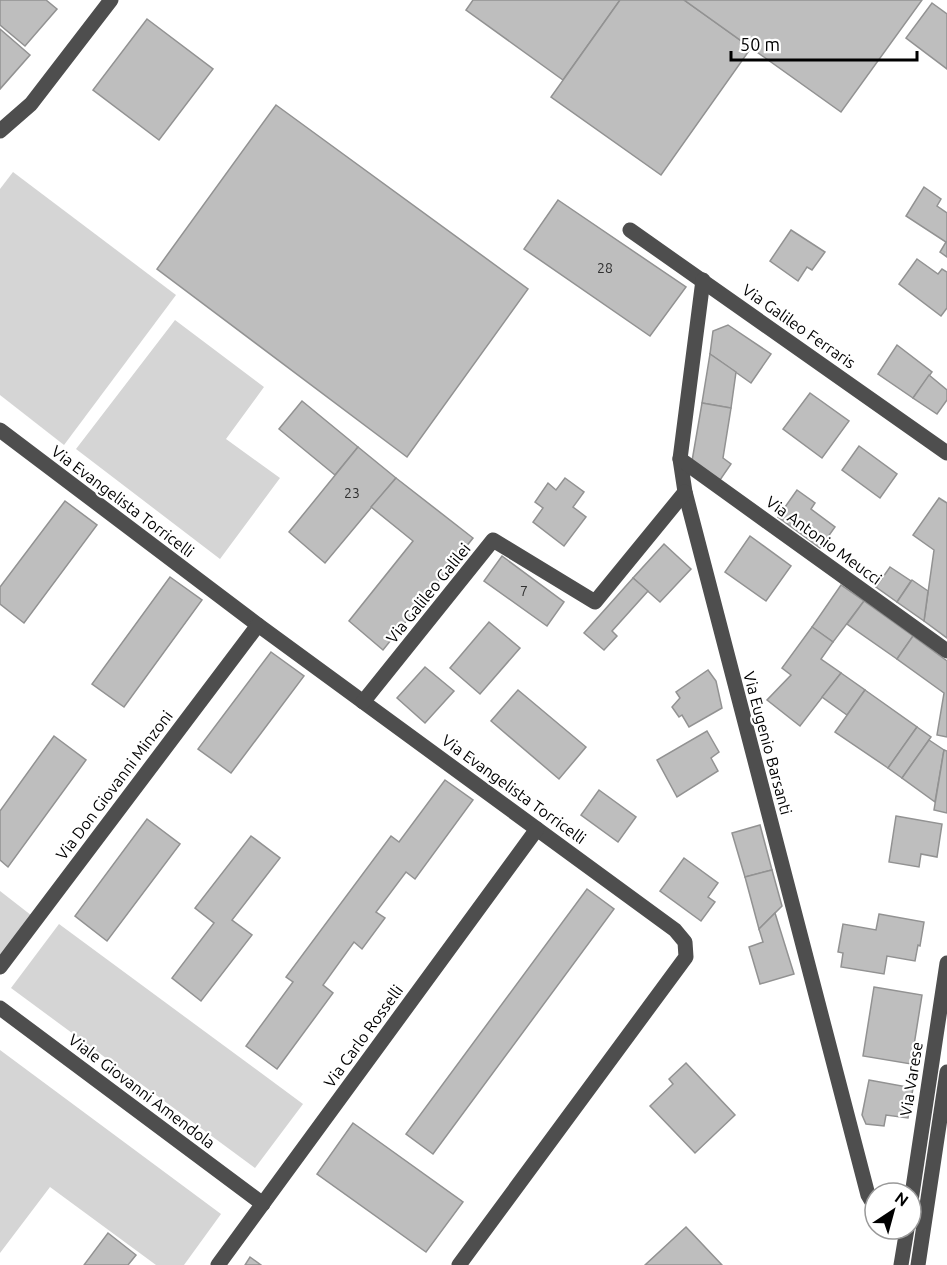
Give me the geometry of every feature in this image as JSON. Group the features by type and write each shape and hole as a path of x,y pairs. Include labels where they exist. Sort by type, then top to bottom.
{"street":[{"path":"0,132 31,104 111,0"},
{"name":"Via Galileo Ferraris","path":"630,230 947,453"},
{"name":"Via Eugenio Barsanti","path":"703,280 680,459 685,492 864,1181"},
{"name":"Via Evangelista Torricelli","path":"0,430 258,625 675,930 685,942 686,957 459,1265"},
{"name":"Via Antonio Meucci","path":"680,459 947,651"},
{"name":"Via Galileo Galilei","path":"363,702 493,540 595,602 685,492"},
{"name":"Via Don Giovanni Minzoni","path":"0,967 258,625"},
{"name":"Via Carlo Rosselli","path":"218,1265 537,829"},
{"name":"Via Varese","path":"914,1181 947,963"},
{"name":"Viale Giovanni Amendola","path":"0,1008 263,1204"},
{"path":"918,1265 947,1072"},
{"path":"902,1265 905,1241"}],"shaded area":[{"path":"13,172 176,295 64,445 0,395 0,189"},
{"path":"175,320 264,387 226,439 280,478 220,559 76,449"},
{"path":"0,891 36,919 0,961"},
{"path":"59,924 303,1104 255,1168 11,988"},
{"path":"0,1050 221,1214 184,1265 156,1265 50,1187 0,1253"}],"building":[{"path":"0,0 46,0 57,9 25,46 0,25"},
{"path":"473,0 620,0 563,80 466,10"},
{"path":"620,0 684,0 751,48 661,175 551,97"},
{"path":"684,0 922,0 841,112"},
{"path":"932,3 947,14 947,69 906,38"},
{"path":"147,19 213,69 159,140 93,90"},
{"path":"0,29 30,55 0,89"},
{"path":"276,105 528,289 407,457 157,269"},
{"path":"924,187 941,199 937,206 947,213 947,257 940,252 946,242 906,216"},
{"path":"558,200 686,287 650,336 524,249"},
{"path":"791,230 825,252 812,270 807,267 798,281 770,261"},
{"path":"917,259 938,274 942,269 947,272 947,308 941,316 899,284"},
{"path":"728,325 771,354 751,383 710,354 713,331"},
{"path":"897,345 932,372 913,398 878,374"},
{"path":"710,354 736,372 731,408 702,403"},
{"path":"929,375 947,390 947,400 937,414 913,398"},
{"path":"810,393 849,421 822,458 783,429"},
{"path":"302,401 358,447 335,475 279,429"},
{"path":"702,403 731,408 723,458 731,464 720,480 692,461"},
{"path":"859,446 897,474 880,498 842,470"},
{"path":"358,447 396,478 325,563 289,532"},
{"path":"396,478 473,538 383,650 349,621 413,541 371,507"},
{"path":"565,478 584,492 573,507 586,517 564,546 533,522 543,508 535,502 548,483 556,490"},
{"path":"797,490 815,503 811,509 835,527 820,548 778,517"},
{"path":"939,498 947,503 947,638 924,621 934,550 913,535"},
{"path":"65,501 97,525 24,623 0,604 0,587"},
{"path":"750,536 791,566 766,601 725,572"},
{"path":"664,544 691,569 660,602 633,578"},
{"path":"502,556 564,602 547,626 484,581"},
{"path":"890,567 911,581 897,602 876,587"},
{"path":"170,577 202,600 124,707 92,684"},
{"path":"633,578 648,591 612,631 617,636 604,650 584,633"},
{"path":"912,580 928,591 924,621 897,602"},
{"path":"841,585 864,601 833,642 812,627"},
{"path":"864,601 913,636 897,659 847,624"},
{"path":"489,622 520,648 480,694 450,668"},
{"path":"812,627 833,642 821,659 841,673 800,726 767,700 791,675 782,668"},
{"path":"913,636 947,661 947,737 937,735 944,693 897,659"},
{"path":"271,652 304,676 231,773 198,749"},
{"path":"425,667 454,691 425,723 397,698"},
{"path":"708,670 716,681 722,708 689,727 682,715 679,717 672,707 680,698 676,692"},
{"path":"841,673 865,690 847,715 822,697"},
{"path":"518,690 586,747 559,779 491,721"},
{"path":"865,690 917,727 888,768 835,732"},
{"path":"917,727 931,737 902,778 888,768"},
{"path":"707,731 719,752 711,758 718,771 677,797 657,760"},
{"path":"54,736 86,760 8,867 0,860 0,811"},
{"path":"929,740 944,750 935,802 902,778"},
{"path":"944,750 947,751 947,813 934,810"},
{"path":"445,780 473,800 415,879 406,872 376,912 385,918 362,949 354,942 323,985 333,993 277,1069 246,1046 293,982 286,977 391,836 399,842"},
{"path":"599,790 636,817 618,842 581,815"},
{"path":"896,816 942,824 937,857 921,854 919,867 889,862"},
{"path":"147,819 180,844 107,941 75,916"},
{"path":"760,825 772,870 745,877 732,833"},
{"path":"251,836 280,858 232,920 252,935 201,1001 172,978 214,923 195,908"},
{"path":"684,858 718,883 708,897 715,902 701,921 660,891"},
{"path":"772,870 782,906 759,929 745,877"},
{"path":"587,889 614,909 433,1154 406,1134"},
{"path":"775,913 794,974 760,984 749,947 763,942 759,929"},
{"path":"879,914 924,922 915,961 887,956 884,974 841,967 843,953 838,952 843,924 876,930"},
{"path":"874,987 922,995 911,1064 863,1056"},
{"path":"686,1063 735,1115 695,1153 650,1106 673,1084 669,1079"},
{"path":"869,1080 913,1088 908,1118 886,1115 884,1126 866,1124 862,1115"},
{"path":"353,1123 463,1202 426,1252 317,1174"},
{"path":"686,1227 722,1265 645,1265"},
{"path":"108,1233 136,1255 128,1265 84,1265"},
{"path":"250,1257 261,1265 245,1265"}]}
